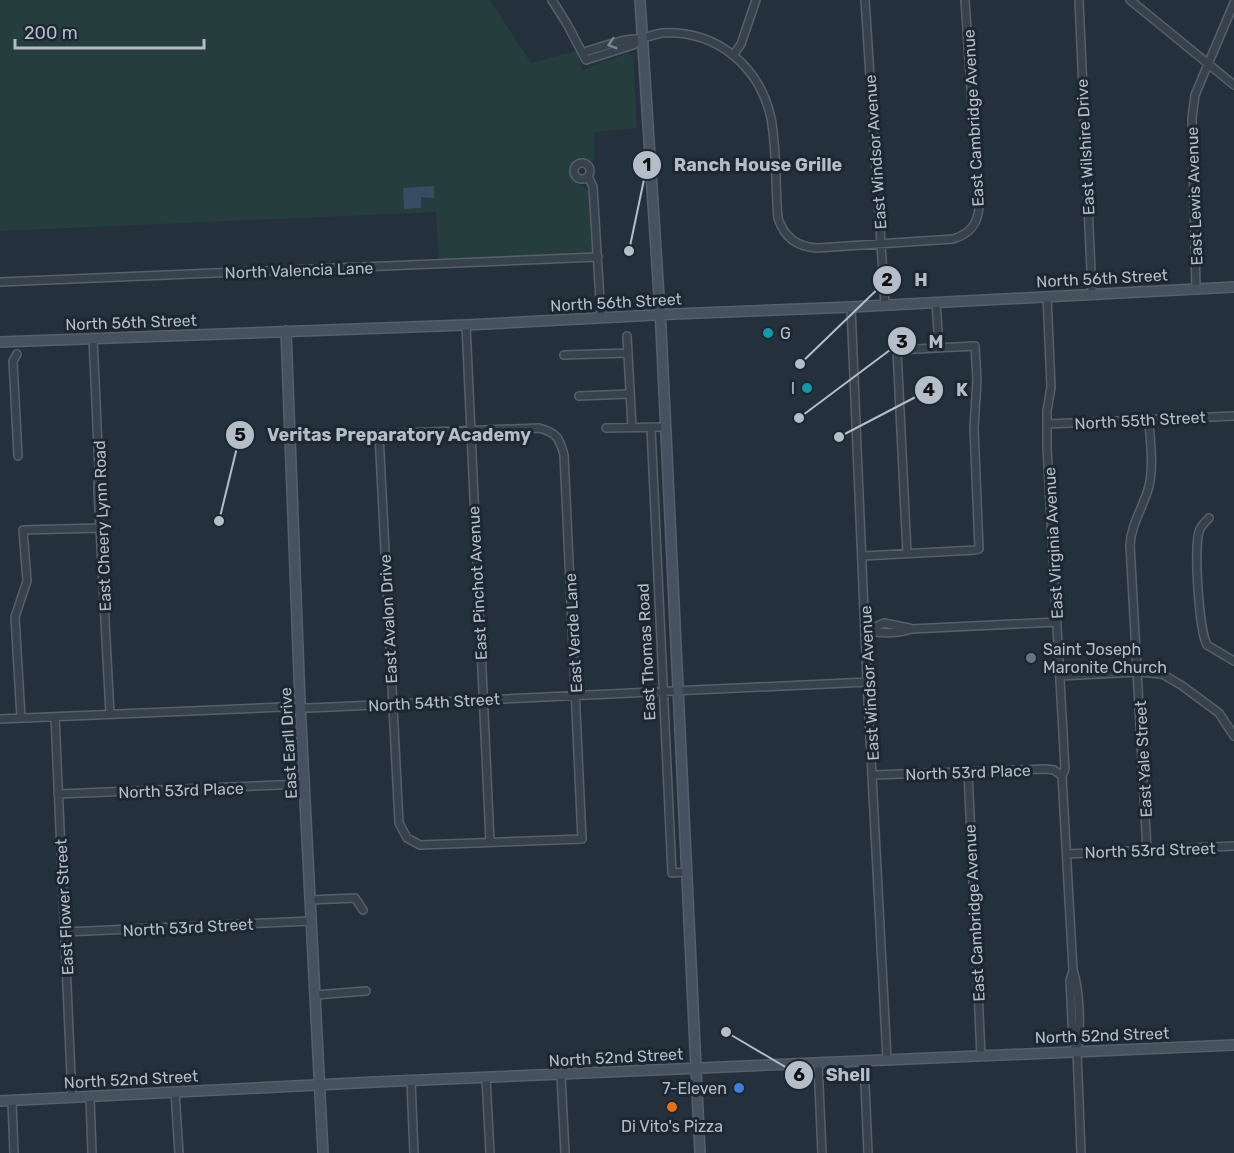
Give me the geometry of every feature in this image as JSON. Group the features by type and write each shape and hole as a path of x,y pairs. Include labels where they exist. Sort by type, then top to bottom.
{"main road":[{"name":"East Thomas Road","path":"640,0 660,314 700,1153"},
{"name":"North 56th Street","path":"0,342 466,325 1234,286"},
{"name":"East Earll Drive","path":"286,331 301,708 323,1153"},
{"name":"North 52nd Street","path":"0,1101 1234,1045"}],"street":[{"path":"552,0 584,56 623,40 664,33 686,34 734,54 754,78 767,104 773,129 778,218 781,227 790,239 801,246 810,248 880,243"},
{"path":"734,54 741,44 756,0"},
{"name":"East Windsor Avenue","path":"864,0 885,305"},
{"name":"East Cambridge Avenue","path":"880,243 953,239 968,233 976,222 979,207 966,0"},
{"name":"East Wilshire Drive","path":"1079,0 1092,294"},
{"path":"1130,0 1234,85"},
{"name":"East Lewis Avenue","path":"1196,288 1190,132 1195,95 1234,3"},
{"path":"588,176 593,187 602,317"},
{"name":"North Valencia Lane","path":"0,282 598,257"},
{"name":"East Virginia Avenue","path":"1047,296 1051,387 1047,424 1065,769 1062,776 1073,970 1070,981 1073,1040 1077,1051 1081,1153"},
{"path":"936,302 939,346"},
{"name":"East Windsor Avenue","path":"851,307 887,1059"},
{"name":"East Pinchot Avenue","path":"466,325 490,842"},
{"path":"627,336 632,427"},
{"name":"East Cheery Lynn Road","path":"93,338 110,714"},
{"path":"863,556 906,554 979,549 974,428 977,381 975,346 939,346 897,350 906,554"},
{"path":"564,355 628,353"},
{"path":"17,354 13,362 18,456"},
{"path":"579,396 630,394"},
{"name":"North 55th Street","path":"1047,424 1234,416"},
{"name":"East Yale Street","path":"1147,850 1131,537 1150,483 1152,465 1149,420"},
{"path":"606,429 665,427"},
{"name":"East Verde Lane","path":"470,430 539,428 551,431 560,440 564,455 576,695 582,839 490,842"},
{"name":"East Thomas Road","path":"651,428 672,873 687,872"},
{"name":"East Avalon Drive","path":"470,430 379,434 392,704 399,823 407,838 420,845 490,842"},
{"path":"1209,518 1200,528 1198,546 1202,631 1207,645 1234,661"},
{"path":"21,718 15,617 27,581 24,530 100,528"},
{"path":"866,631 884,623 889,623 893,629 911,629 1057,622"},
{"path":"1060,676 1138,672 1162,674 1176,681 1219,713 1234,736"},
{"name":"North 54th Street","path":"0,719 301,708 868,682"},
{"name":"East Flower Street","path":"55,717 72,1098"},
{"name":"North 53rd Place","path":"873,775 1045,769 1054,770 1062,776"},
{"name":"East Cambridge Avenue","path":"968,771 981,1056"},
{"name":"North 53rd Place","path":"58,794 305,784"},
{"name":"North 53rd Street","path":"1067,854 1234,846"},
{"path":"310,900 355,898 363,910"},
{"name":"North 53rd Street","path":"65,932 311,921"},
{"path":"315,995 366,991"},
{"path":"864,1061 868,1153"},
{"path":"818,1063 822,1153"},
{"path":"561,1075 565,1153"},
{"path":"486,1078 490,1153"},
{"path":"411,1081 414,1153"},
{"path":"175,1092 179,1153"},
{"path":"90,1097 92,1153"},
{"path":"12,1101 14,1153"}],"green space":[{"path":"0,0 490,0 531,63 576,51 583,70 628,53 633,55 637,128 594,132 594,161 576,159 578,184 589,190 594,254 439,260 436,212 0,231"}],"water":[{"path":"434,186 434,198 421,197 421,208 404,209 403,188"}],"place":[{"name":"Ranch House Grille","path":"629,251"},
{"name":"G","path":"768,333"},
{"name":"H","path":"800,364"},
{"name":"I","path":"807,388"},
{"name":"M","path":"799,418"},
{"name":"K","path":"839,437"},
{"name":"Veritas Preparatory Academy","path":"219,521"},
{"name":"Saint Joseph Maronite Church","path":"1031,658"},
{"name":"Shell","path":"726,1032"},
{"name":"7-Eleven","path":"739,1088"},
{"name":"Di Vito's Pizza","path":"672,1107"}]}
